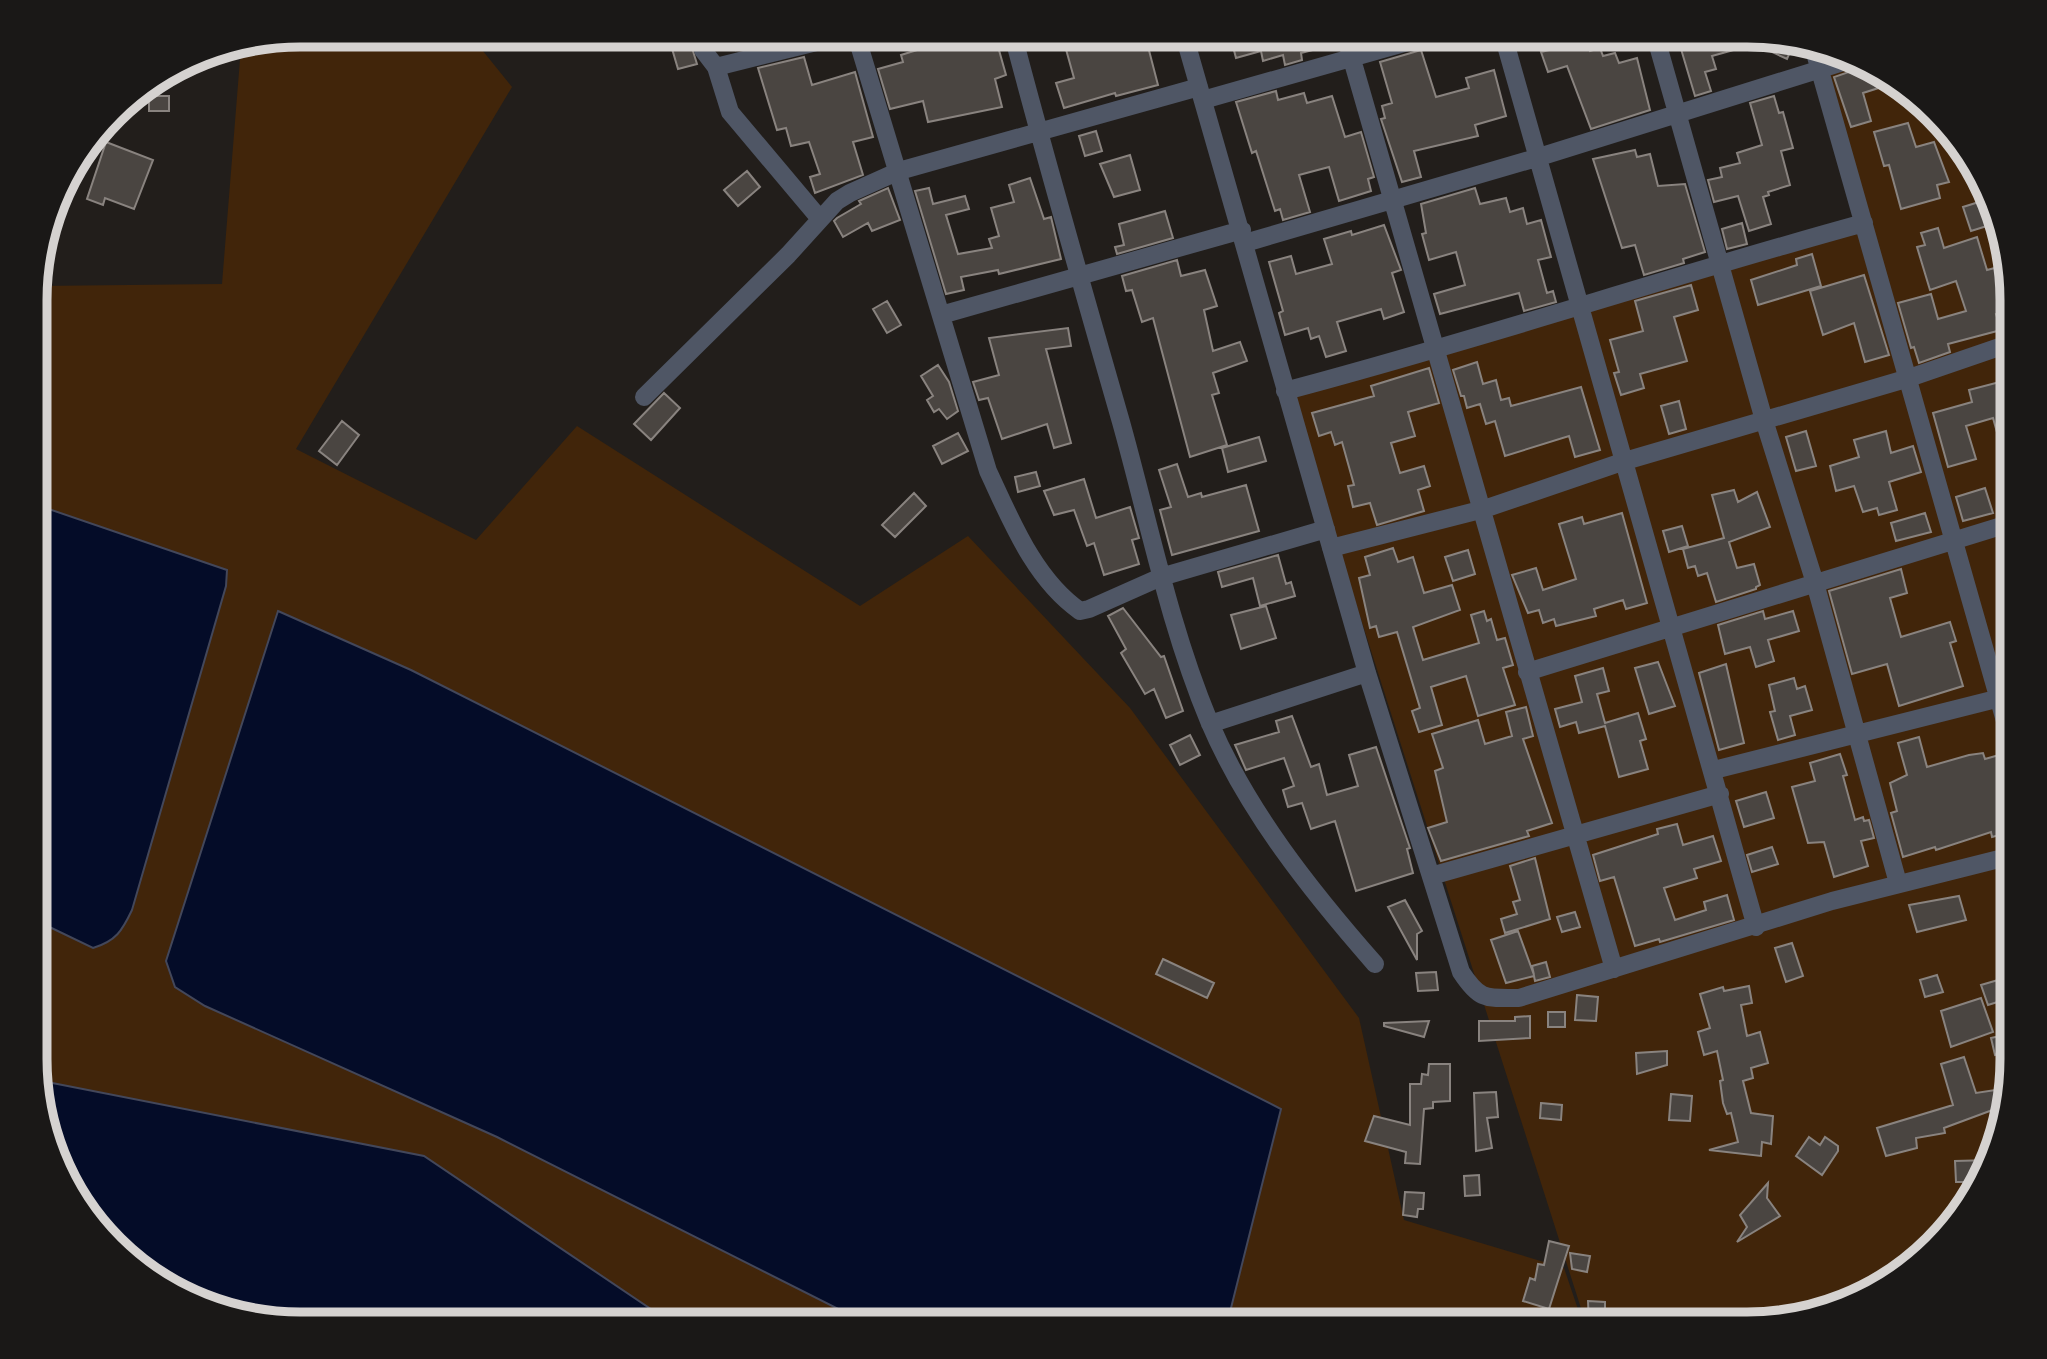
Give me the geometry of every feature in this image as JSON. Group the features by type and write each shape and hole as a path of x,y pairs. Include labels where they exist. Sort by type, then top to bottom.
{"street":[{"path":"703,47 716,67 730,112 820,219"},
{"path":"716,67 797,47"},
{"path":"860,47 988,471 1014,527 1059,596 1080,611 1089,609 1161,578 1326,529"},
{"path":"1016,47 1122,425 1161,578 1210,724 1268,828 1327,910 1375,964"},
{"path":"1187,47 1244,236 1285,391 1367,673 1461,972 1474,992 1490,998 1519,998 1898,883 2000,859"},
{"path":"1349,47 1484,509 1527,672 1614,969"},
{"path":"644,397 820,219 850,193 899,172 1038,131 1390,47"},
{"path":"1506,47 1714,770 1756,927"},
{"path":"1658,47 1764,420 1815,583 1898,883"},
{"path":"1714,770 2000,698 1816,57"},
{"path":"940,315 1078,274 1394,200 1836,64"},
{"path":"1285,391 1436,351 1581,308 1720,262 1864,223"},
{"path":"1331,548 1484,509 1625,461 1909,378 2000,348"},
{"path":"1527,672 2000,527"},
{"path":"1210,724 1367,673"},
{"path":"1431,876 1720,794"}],"shaded area":[{"path":"300,47 480,47 512,87 296,449 476,540 577,426 860,606 968,536 1130,708 1359,1018 1404,1220 1564,1268 1579,1312 655,1312 424,1156 48,1082 48,286 222,284 240,55 267,49"},
{"path":"1845,68 1859,73 1914,110 1937,133 1974,188 1991,235 1998,267 2000,1059 1995,1108 1974,1171 1947,1213 1914,1249 1859,1286 1812,1303 1780,1310 1582,1312 1290,397 1861,218 1826,73"}],"water":[{"path":"47,508 227,570 226,586 132,910 117,934 93,948 47,926"},
{"path":"278,611 411,670 1281,1109 1230,1312 844,1312 497,1137 205,1006 175,987 166,961"},
{"path":"48,1082 424,1156 655,1312 300,1312 251,1307 203,1292 174,1278 146,1259 121,1238 100,1213 81,1185 67,1156 56,1124"}],"building":[{"path":"672,47 692,47 697,64 678,69"},
{"path":"927,47 998,47 1006,75 995,79 1002,107 928,122 923,101 890,109 878,69 903,62 901,55"},
{"path":"1065,47 1148,47 1158,85 1116,96 1115,93 1064,108 1056,83 1074,78"},
{"path":"1233,47 1324,47 1301,53 1302,60 1285,65 1283,55 1263,61 1261,51 1236,58"},
{"path":"1589,47 1590,51 1600,48 1603,56 1615,53 1619,63 1637,58 1650,110 1591,129 1567,66 1548,72 1541,52 1557,48"},
{"path":"1744,47 1712,56 1716,69 1705,72 1711,91 1695,96 1681,49"},
{"path":"1764,48 1791,51 1787,59"},
{"path":"1421,50 1436,97 1469,88 1466,78 1494,70 1506,116 1475,125 1478,136 1414,151 1421,177 1402,182 1381,119 1385,118 1382,106 1392,103 1380,62"},
{"path":"804,57 812,85 855,72 873,137 853,142 863,175 815,193 810,177 820,174 809,142 791,146 786,128 777,130 758,68"},
{"path":"1853,71 1882,87 1863,93 1871,121 1851,127 1834,77"},
{"path":"1276,91 1278,100 1304,93 1307,103 1332,96 1345,137 1361,132 1374,177 1368,179 1371,191 1339,201 1329,167 1299,175 1310,212 1283,220 1280,209 1275,211 1256,151 1252,153 1236,102"},
{"path":"169,96 169,111 149,111 149,98"},
{"path":"1774,96 1779,113 1783,112 1793,148 1781,151 1790,185 1768,192 1769,195 1763,197 1771,224 1749,231 1738,196 1714,202 1708,180 1722,177 1720,168 1740,163 1737,153 1762,145 1750,103"},
{"path":"1908,123 1916,147 1934,142 1949,182 1937,185 1940,198 1901,209 1889,165 1884,166 1874,132"},
{"path":"1096,131 1102,151 1085,156 1079,136"},
{"path":"106,142 153,160 134,209 105,198 103,205 87,199"},
{"path":"1635,150 1637,157 1650,154 1658,186 1685,184 1705,252 1683,259 1684,263 1644,275 1635,245 1622,248 1593,159"},
{"path":"1130,155 1140,190 1114,197 1100,164"},
{"path":"747,171 760,187 738,206 724,190"},
{"path":"1030,178 1044,219 1051,217 1061,259 999,274 998,270 961,277 964,290 946,294 915,191 929,188 933,204 965,196 969,209 946,215 958,254 992,248 989,239 999,236 991,208 1014,202 1009,185"},
{"path":"888,188 900,220 872,231 868,223 843,237 834,221 861,204 859,201"},
{"path":"1475,188 1480,204 1506,198 1510,212 1523,208 1527,224 1541,220 1551,257 1538,260 1547,293 1553,291 1556,302 1524,311 1519,293 1440,314 1434,294 1465,285 1456,252 1429,260 1422,234 1426,233 1421,204"},
{"path":"1980,202 1988,226 1971,231 1963,207"},
{"path":"1165,211 1173,238 1117,254 1115,247 1124,245 1119,224"},
{"path":"1742,223 1747,244 1727,249 1722,229"},
{"path":"1384,225 1401,270 1392,273 1404,312 1384,319 1381,309 1337,322 1346,351 1326,357 1319,336 1311,339 1308,328 1285,335 1279,313 1283,311 1269,262 1291,256 1296,274 1332,264 1324,239 1351,231 1352,235"},
{"path":"1938,228 1944,248 1977,237 1987,270 1998,267 2000,312 1996,314 2000,330 1948,344 1950,352 1919,363 1914,347 1911,348 1898,303 1931,294 1938,319 1966,311 1956,281 1930,290 1917,247 1925,245 1921,233"},
{"path":"1812,254 1821,286 1758,305 1751,280 1797,265 1796,259"},
{"path":"1177,260 1181,276 1205,270 1217,306 1204,310 1213,351 1240,342 1247,361 1213,373 1219,393 1212,395 1227,445 1190,457 1153,318 1142,322 1132,290 1126,291 1122,276"},
{"path":"1864,275 1889,355 1865,362 1854,323 1823,335 1810,291"},
{"path":"1691,285 1698,310 1674,317 1687,361 1640,374 1644,388 1621,395 1614,373 1619,372 1610,340 1643,331 1635,301"},
{"path":"887,301 901,325 887,333 873,309"},
{"path":"1068,328 1071,346 1046,349 1071,443 1054,448 1047,424 1002,439 988,398 979,400 973,382 999,375 989,338"},
{"path":"1477,362 1483,384 1496,380 1501,400 1509,398 1511,406 1581,387 1600,450 1575,457 1569,436 1505,456 1495,421 1486,424 1480,404 1467,408 1453,370"},
{"path":"938,365 949,382 958,411 947,419 939,409 934,412 927,400 933,396 921,376"},
{"path":"1429,368 1439,403 1408,412 1415,436 1391,443 1400,473 1424,466 1430,486 1418,490 1424,511 1377,525 1370,503 1353,507 1348,486 1354,485 1342,442 1335,445 1331,432 1319,436 1312,413 1374,396 1371,386"},
{"path":"2000,382 2000,443 1993,418 1966,426 1976,459 1948,467 1933,413 1972,402 1969,390"},
{"path":"664,393 680,408 651,440 634,424"},
{"path":"1679,401 1686,429 1669,434 1661,406"},
{"path":"342,421 359,435 337,465 319,451"},
{"path":"1806,431 1816,466 1796,471 1786,437"},
{"path":"1886,431 1891,453 1913,446 1921,472 1889,482 1897,510 1879,515 1877,508 1863,512 1854,486 1836,491 1830,466 1859,457 1854,440"},
{"path":"958,433 968,451 942,464 933,446"},
{"path":"1259,437 1266,461 1228,472 1222,448"},
{"path":"1177,464 1188,497 1201,493 1202,497 1246,485 1259,531 1172,555 1160,510 1171,507 1159,470"},
{"path":"1036,472 1040,486 1018,492 1015,477"},
{"path":"1084,479 1096,518 1130,507 1139,538 1132,540 1139,564 1104,575 1094,543 1087,546 1074,510 1054,515 1044,491"},
{"path":"1985,488 1993,513 1963,521 1956,497"},
{"path":"1734,490 1738,502 1757,492 1770,527 1729,542 1737,568 1754,564 1760,585 1756,589 1716,602 1707,573 1698,576 1695,566 1688,568 1683,549 1724,538 1712,495"},
{"path":"914,493 926,506 895,537 882,525"},
{"path":"1622,513 1647,603 1626,609 1623,600 1594,609 1596,616 1556,626 1554,619 1543,623 1539,610 1528,613 1512,575 1536,568 1543,590 1576,579 1559,524 1582,517 1584,524"},
{"path":"1925,513 1931,532 1896,541 1891,523"},
{"path":"1682,526 1688,546 1669,552 1663,531"},
{"path":"1393,548 1398,562 1413,557 1424,593 1452,585 1460,610 1413,627 1423,660 1479,643 1471,615 1484,611 1487,621 1491,619 1497,640 1505,638 1513,665 1503,668 1515,705 1478,716 1466,676 1431,687 1442,725 1419,732 1412,711 1420,708 1397,632 1379,637 1376,626 1370,628 1359,578 1370,575 1365,557"},
{"path":"1468,550 1475,574 1453,581 1445,557"},
{"path":"1278,555 1286,584 1291,582 1295,596 1260,606 1253,578 1222,587 1218,572"},
{"path":"1901,569 1907,593 1890,598 1901,637 1950,622 1956,641 1950,643 1963,686 1899,706 1887,664 1852,674 1829,591"},
{"path":"1266,606 1276,638 1241,649 1231,615"},
{"path":"1123,608 1161,657 1164,656 1183,711 1166,718 1154,689 1145,694 1121,653 1126,649 1108,616"},
{"path":"1763,611 1765,619 1793,611 1799,631 1768,640 1774,661 1756,667 1750,647 1725,654 1718,625"},
{"path":"1658,662 1675,706 1649,714 1635,668"},
{"path":"1726,664 1744,743 1719,750 1699,673"},
{"path":"1603,668 1609,691 1597,694 1605,723 1638,713 1646,739 1640,741 1648,769 1619,777 1605,726 1579,733 1576,722 1560,727 1555,709 1582,702 1575,676"},
{"path":"1794,678 1797,689 1805,686 1812,710 1790,716 1795,735 1778,740 1770,712 1775,711 1769,685"},
{"path":"1526,707 1533,736 1523,739 1552,823 1527,831 1529,836 1441,861 1428,828 1447,822 1435,771 1443,768 1432,734 1478,720 1485,744 1512,736 1506,712"},
{"path":"1292,716 1311,767 1319,764 1327,795 1358,786 1349,755 1376,747 1410,848 1407,849 1413,873 1356,891 1335,821 1311,829 1302,803 1288,807 1283,790 1294,786 1284,758 1246,770 1235,745 1279,732 1276,721"},
{"path":"1190,735 1200,755 1180,765 1170,745"},
{"path":"1919,737 1927,767 1969,755 1983,753 1985,759 1999,755 2000,835 1992,837 1991,832 1936,850 1935,847 1903,857 1891,813 1897,811 1890,783 1907,775 1898,743"},
{"path":"1840,754 1847,775 1843,776 1855,820 1863,817 1864,821 1869,820 1874,838 1861,841 1868,866 1834,877 1824,842 1808,843 1792,787 1815,781 1810,763"},
{"path":"1766,792 1774,818 1744,827 1736,801"},
{"path":"1677,824 1683,845 1713,836 1721,861 1694,869 1697,878 1664,888 1675,920 1706,910 1704,902 1727,895 1734,920 1660,942 1659,939 1635,946 1614,877 1600,881 1593,855 1658,834 1657,829"},
{"path":"1772,847 1778,864 1752,872 1747,855"},
{"path":"1535,858 1550,919 1505,933 1501,919 1517,914 1513,902 1520,900 1510,866"},
{"path":"1959,896 1966,920 1917,932 1909,905"},
{"path":"1405,900 1422,931 1417,934 1417,960 1388,907"},
{"path":"1575,912 1580,927 1562,932 1557,917"},
{"path":"1518,931 1534,975 1532,966 1546,962 1550,977 1535,981 1534,976 1506,983 1491,940"},
{"path":"1792,943 1803,976 1786,982 1775,948"},
{"path":"1163,959 1214,983 1207,998 1156,974"},
{"path":"1436,972 1438,990 1418,991 1416,973"},
{"path":"1937,975 1943,992 1925,997 1920,980"},
{"path":"1998,980 2000,1001 1988,1005 1981,985"},
{"path":"1749,986 1752,1003 1741,1005 1747,1036 1760,1032 1768,1063 1751,1068 1753,1078 1743,1081 1751,1113 1773,1116 1771,1144 1762,1142 1761,1156 1709,1150 1738,1142 1731,1113 1727,1114 1723,1103 1720,1081 1723,1080 1717,1051 1704,1055 1698,1032 1710,1028 1700,994 1723,987 1724,991"},
{"path":"1577,995 1598,997 1596,1021 1575,1020"},
{"path":"1981,998 1993,1032 1951,1047 1941,1011"},
{"path":"1548,1012 1565,1012 1565,1027 1548,1027"},
{"path":"1530,1016 1530,1038 1479,1041 1479,1021 1515,1021 1515,1017"},
{"path":"1429,1021 1424,1037 1384,1026 1384,1023"},
{"path":"2000,1036 2000,1054 1995,1055 1991,1038"},
{"path":"1667,1051 1667,1065 1637,1074 1636,1053"},
{"path":"1964,1057 1976,1093 1998,1090 1995,1109 1944,1128 1945,1133 1916,1138 1917,1148 1886,1156 1877,1128 1953,1105 1941,1064"},
{"path":"1429,1064 1450,1064 1450,1101 1433,1102 1433,1108 1424,1109 1420,1164 1405,1163 1406,1152 1365,1141 1374,1116 1410,1125 1410,1084 1421,1084 1422,1074 1428,1075"},
{"path":"1496,1092 1498,1117 1487,1118 1492,1148 1476,1151 1474,1093"},
{"path":"1671,1094 1692,1096 1690,1121 1669,1120"},
{"path":"1541,1103 1562,1105 1561,1120 1540,1118"},
{"path":"1809,1137 1820,1145 1825,1137 1838,1146 1838,1151 1822,1175 1796,1156"},
{"path":"1978,1160 1968,1182 1956,1182 1955,1161"},
{"path":"1479,1175 1480,1195 1465,1196 1464,1176"},
{"path":"1768,1183 1767,1198 1780,1216 1737,1242 1747,1227 1740,1215"},
{"path":"1405,1192 1424,1193 1423,1209 1418,1209 1417,1217 1403,1215"},
{"path":"1549,1241 1569,1246 1549,1309 1523,1301 1530,1278 1535,1280 1538,1264 1544,1265"},
{"path":"1570,1253 1590,1256 1587,1272 1572,1269"},
{"path":"1588,1301 1605,1302 1605,1312 1588,1312"}]}
